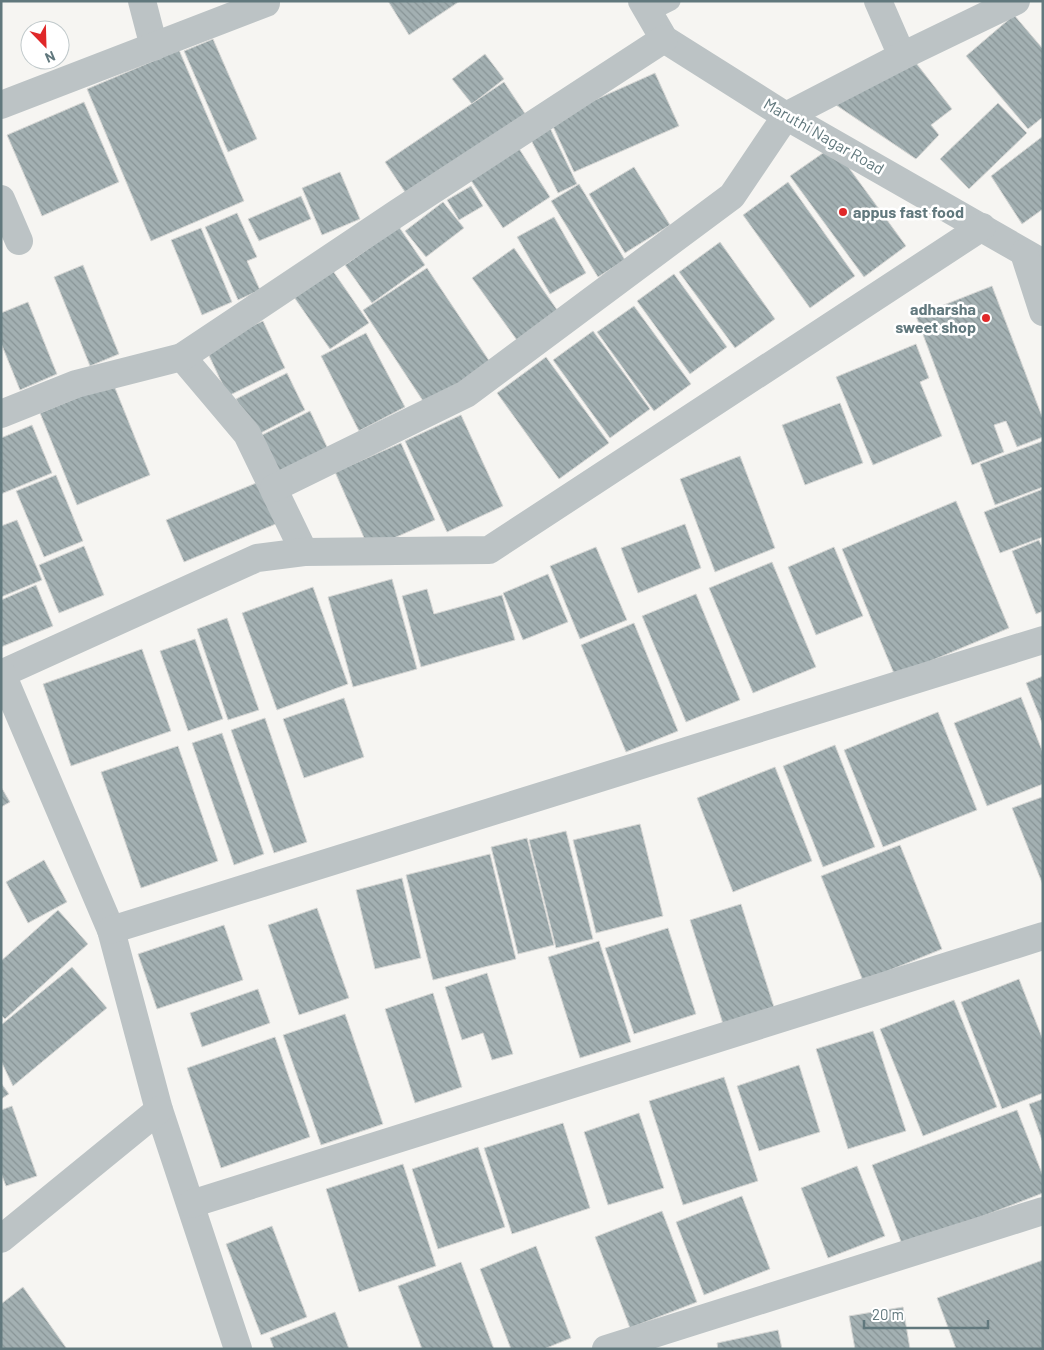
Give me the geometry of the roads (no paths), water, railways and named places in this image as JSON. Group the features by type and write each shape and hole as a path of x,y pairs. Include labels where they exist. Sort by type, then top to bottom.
{"street":[{"path":"142,1 154,47"},
{"path":"878,1 902,56"},
{"path":"274,488 466,394 732,196 786,116 902,56 1016,1"},
{"path":"1,105 266,3"},
{"name":"Maruthi Nagar Road","path":"654,5 664,39 786,116 1033,258"},
{"path":"1,414 76,384 182,357 664,39"},
{"path":"1,199 19,241"},
{"path":"229,1345 191,1204 159,1110 111,930 2,674 257,558 304,552 489,550 982,227"},
{"path":"1033,258 1043,312"},
{"path":"182,357 247,434 304,552"},
{"path":"111,930 1043,640"},
{"path":"191,1204 1043,936"},
{"path":"1,1239 159,1110"},
{"path":"606,1349 1043,1211"}],"place":[{"name":"appus fast food","path":"843,212"},
{"name":"adharsha sweet shop","path":"986,318"}]}
